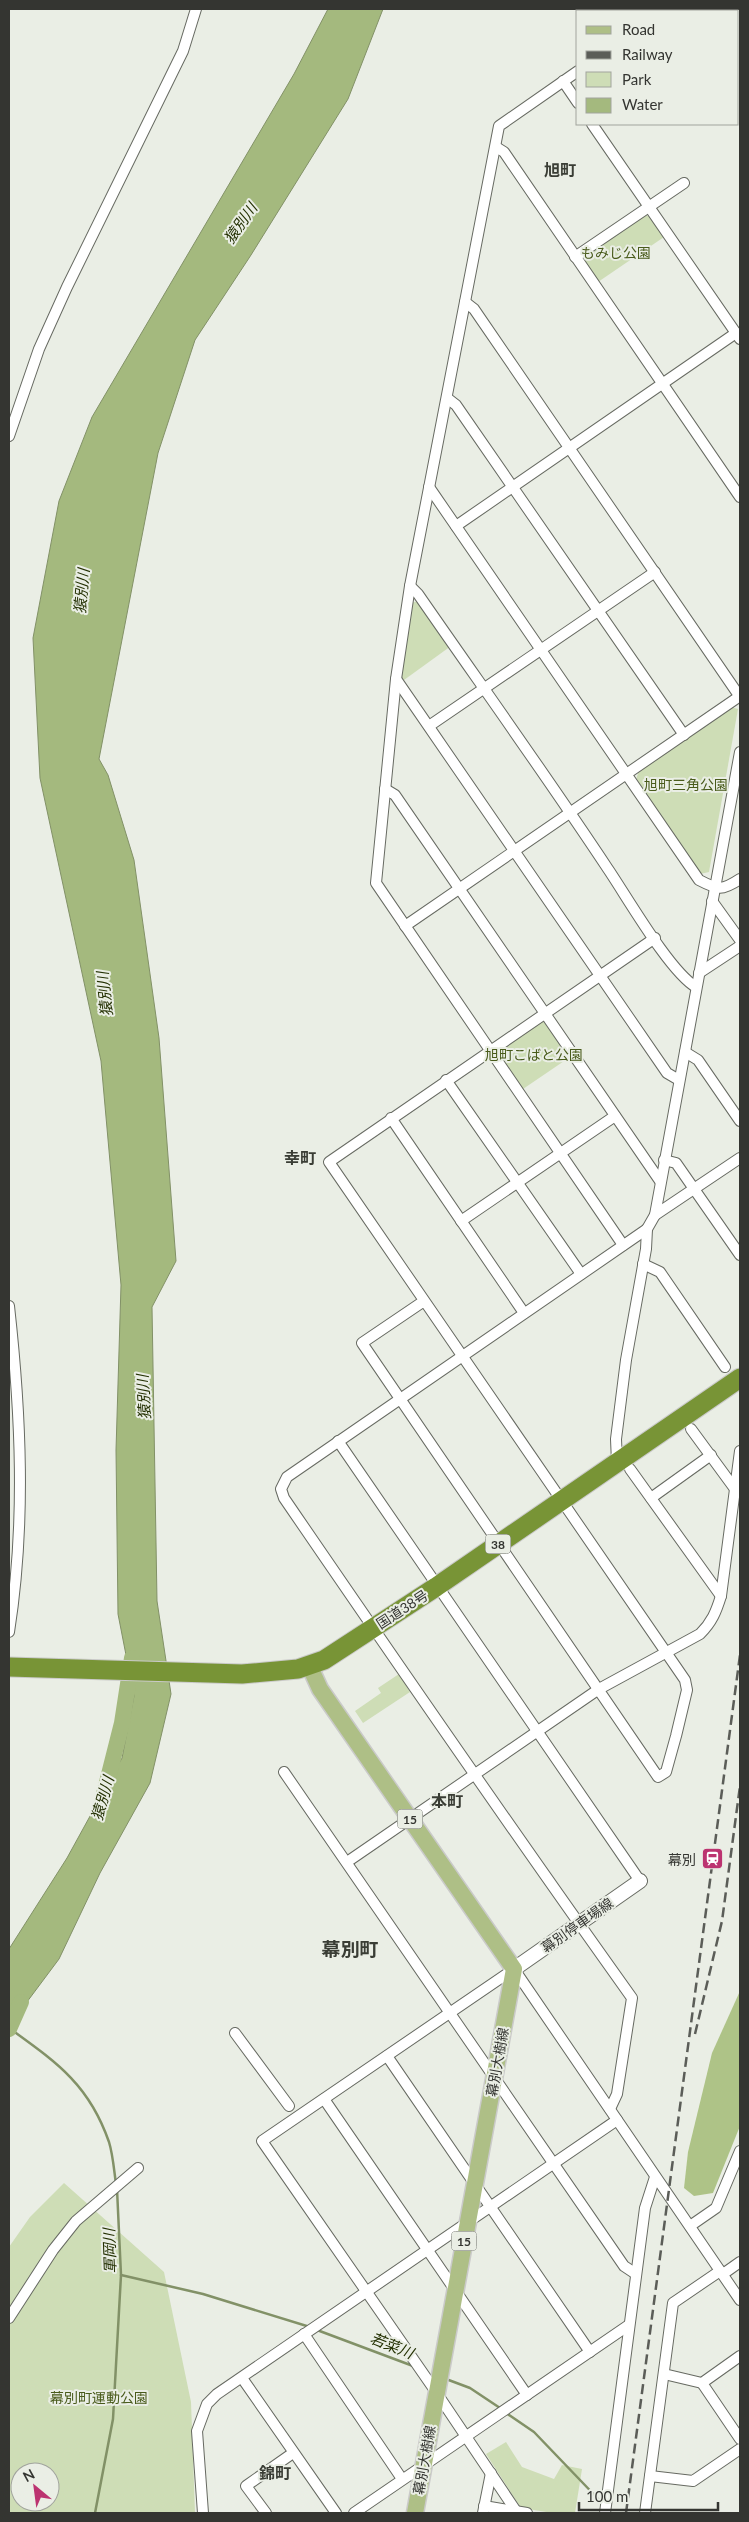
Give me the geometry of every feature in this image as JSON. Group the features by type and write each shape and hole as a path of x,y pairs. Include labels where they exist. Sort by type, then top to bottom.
{"highway":[{"name":"国道38号","path":"16,1668 242,1674 310,1667 324,1660 436,1587 562,1501 623,1466 733,1372"}],"main road":[{"name":"15","path":"310,1667 320,1689 514,1969"},
{"name":"幕別停車場線","path":"514,1969 640,1882"},
{"name":"幕別大樹線","path":"415,2513 514,1969"}],"street":[{"path":"9,436 12,417 39,349 67,287 183,51 196,9"},
{"path":"576,72 499,126 410,586 396,679 376,884 623,1245"},
{"path":"563,81 576,99"},
{"path":"456,526 662,384 738,336 593,125"},
{"path":"496,147 504,152 740,497"},
{"path":"575,257 684,183"},
{"path":"405,926 740,696 474,309 465,302"},
{"path":"447,398 456,405 514,486 684,735"},
{"path":"429,487 700,880 715,888 727,888 740,879"},
{"path":"429,726 655,572"},
{"path":"410,586 418,594 484,688 655,938 686,980 696,987"},
{"path":"396,679 667,1073 679,1080"},
{"path":"721,1596 650,1498 623,1466 616,1439 626,1360 643,1264 647,1229 655,1215 740,752"},
{"path":"385,789 395,795 660,1181"},
{"path":"712,901 740,940"},
{"path":"424,1301 362,1343 658,1777 666,1772 687,1690 685,1680 329,1162 655,938"},
{"path":"699,972 740,946"},
{"path":"685,1052 698,1060 740,1121"},
{"path":"446,1080 581,1274"},
{"path":"461,1221 615,1116"},
{"path":"391,1118 524,1313"},
{"path":"655,1215 740,1158"},
{"path":"664,1160 676,1162 740,1255"},
{"path":"610,2109 617,2094 632,1998 578,1924 373,1628 284,1498 282,1490 287,1477 647,1229"},
{"path":"643,1264 660,1272 733,1372"},
{"path":"9,1306 15,1357 19,1440 20,1536 9,1632"},
{"path":"691,1429 734,1489"},
{"path":"338,1441 436,1587 640,1882"},
{"path":"347,1862 599,1689 700,1634 709,1625 716,1615 721,1596 740,1451"},
{"path":"650,1498 711,1455"},
{"path":"284,1772 347,1862 348,1869 494,2077 552,2164 624,2266 636,2274"},
{"path":"521,2512 491,2473 262,2141 514,1969 740,2300"},
{"path":"235,2033 289,2106"},
{"path":"386,2056 590,2352"},
{"path":"324,2099 527,2395"},
{"path":"203,2513 197,2431 207,2404 217,2394 617,2120"},
{"path":"690,2226 716,2208 740,2151"},
{"path":"9,2318 53,2250 76,2221 138,2168"},
{"path":"605,2513 645,2208 655,2177"},
{"path":"645,2513 673,2303 740,2262"},
{"path":"354,2513 630,2325"},
{"path":"304,2334 402,2479"},
{"path":"702,2383 740,2356"},
{"path":"664,2374 702,2383 740,2439"},
{"path":"242,2378 336,2513"},
{"path":"650,2476 693,2482 740,2450"},
{"path":"266,2513 246,2486 293,2453"},
{"path":"491,2473 484,2510 521,2512"}],"green space":[{"name":"もみじ公園","path":"645,215 651,217 664,237 598,282 584,261 586,254"},
{"path":"420,601 451,646 404,680 400,675 410,603"},
{"name":"旭町三角公園","path":"731,707 738,709 709,872 700,874 636,780 639,770"},
{"name":"旭町こばと公園","path":"544,1018 570,1057 523,1089 497,1051"},
{"path":"399,1674 410,1692 363,1723 355,1711 381,1693 378,1688"},
{"name":"幕別町運動公園","path":"64,2183 164,2272 191,2402 195,2513 9,2513 9,2247 30,2217"},
{"path":"506,2442 522,2467 554,2479 562,2465 582,2469 575,2513 553,2513 521,2508 486,2454"}],"shaded area":[{"path":"740,1991 740,2126 713,2193 694,2196 684,2188 688,2152 712,2053"}],"water":[{"path":"328,9 383,9 348,99 251,255 195,340 158,453 99,759 108,775 134,860 159,1038 176,1261 152,1307 157,1601 171,1694 150,1783 100,1873 59,1959 9,2026 9,1949 67,1858 122,1758 134,1696 118,1614 116,1450 121,1285 101,1061 40,778 33,638 59,501 92,417 294,74"}],"waterway":[{"name":"猿別川","path":"101,1806 122,1723 132,1658"},
{"name":"猿別川","path":"9,2029 21,2002"},
{"name":"軍岡川","path":"9,2028 56,2064 81,2089 92,2104 109,2142 116,2184"},
{"name":"軍岡川","path":"95,2513 113,2419 121,2275 117,2189"},
{"name":"若菜川","path":"121,2275 203,2294 310,2327"},
{"name":"若菜川","path":"317,2330 413,2366"},
{"name":"若菜川","path":"446,2379 470,2388 500,2408"},
{"name":"若菜川","path":"506,2413 534,2432 604,2505"}],"railway":[{"path":"626,2513 740,1655"},
{"path":"695,2034 722,1921 740,1786"}],"place":[{"name":"幕別","path":"712,1859"}],"district":[{"name":"旭町","path":"560,169"},
{"name":"幸町","path":"300,1157"},
{"name":"本町","path":"447,1800"},
{"name":"幕別町","path":"350,1948"},
{"name":"錦町","path":"275,2472"}]}
